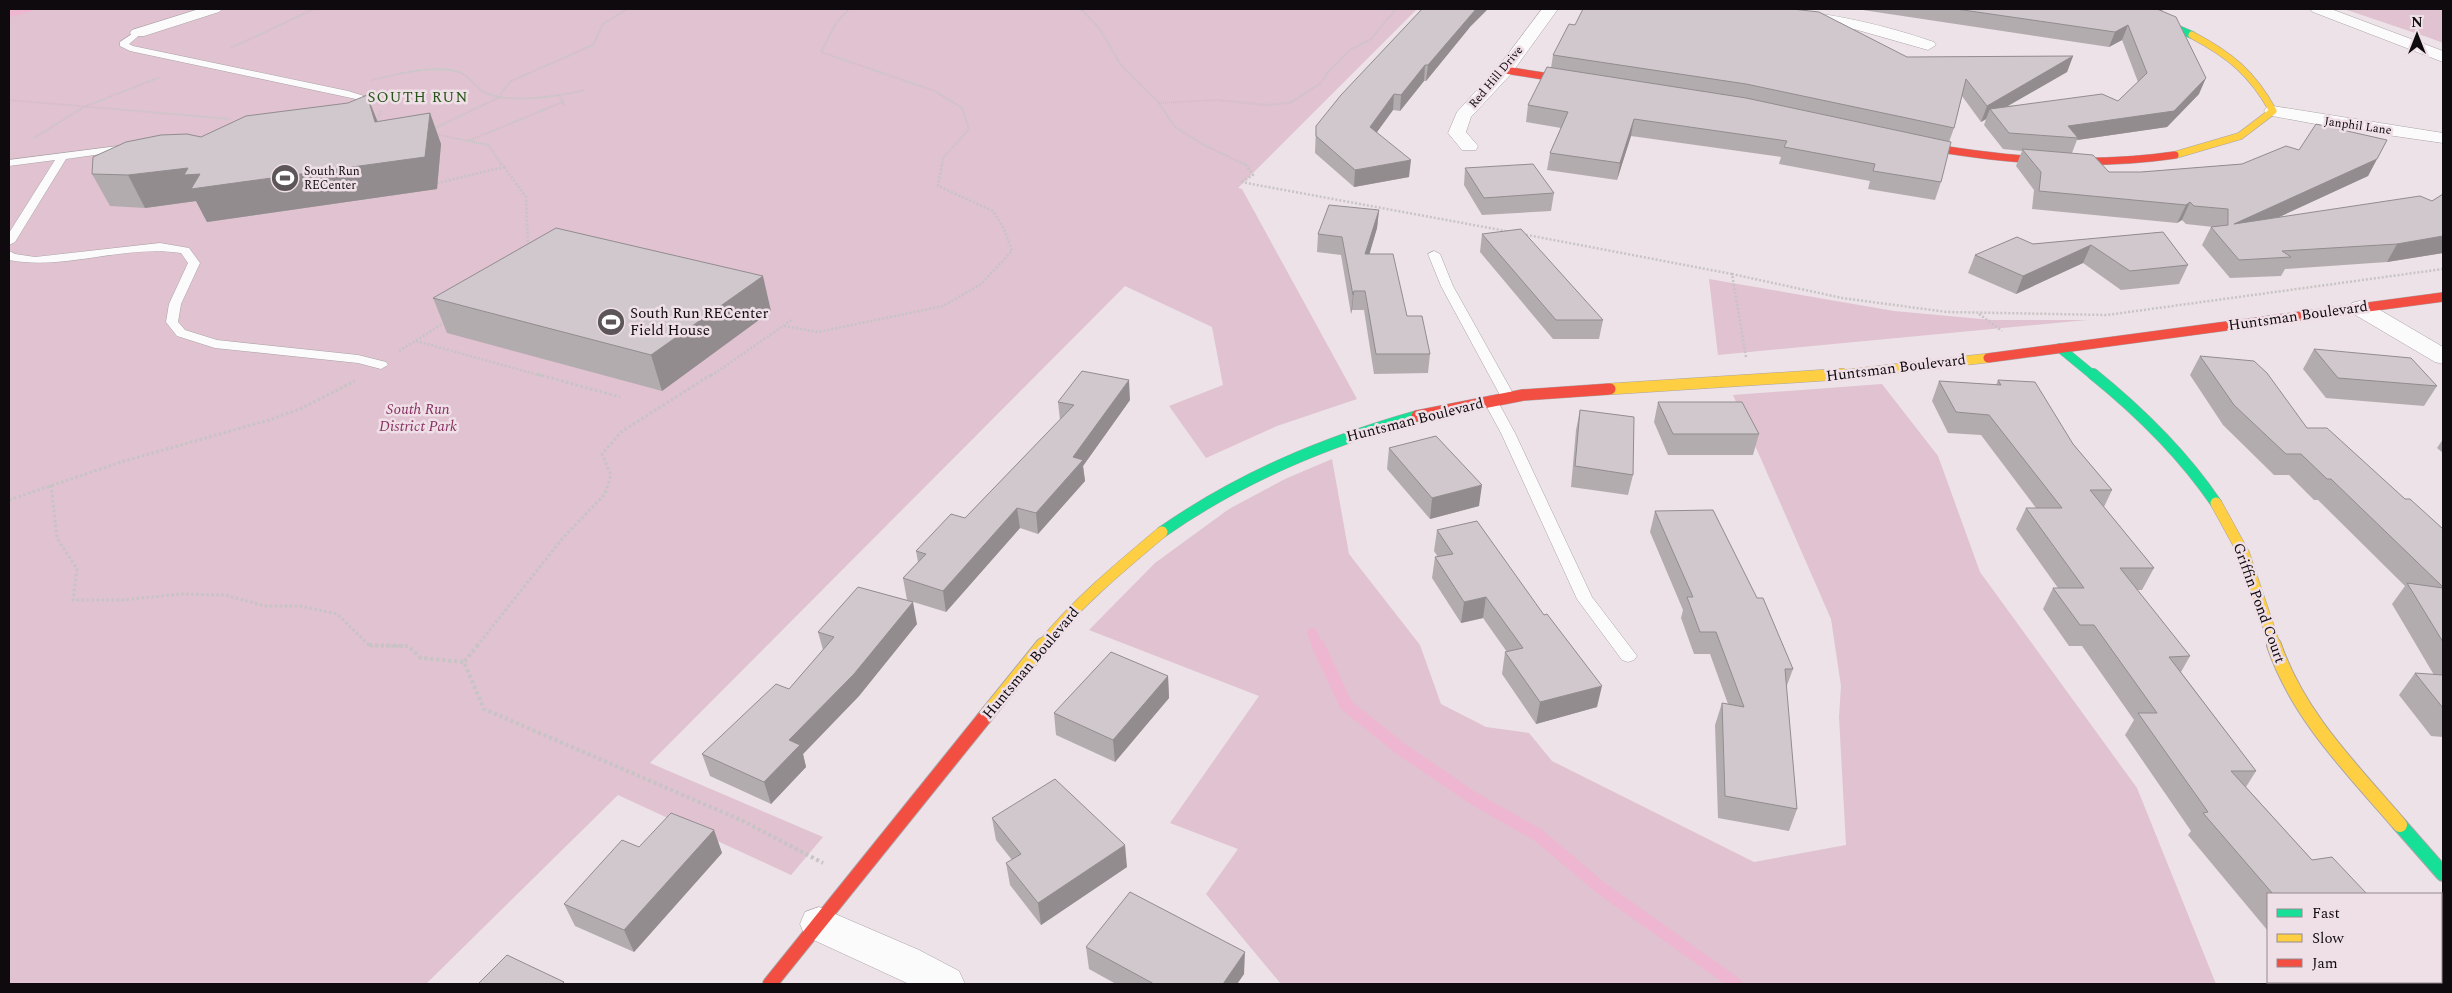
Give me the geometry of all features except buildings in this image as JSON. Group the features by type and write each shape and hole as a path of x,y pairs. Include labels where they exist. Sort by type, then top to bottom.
{"street":[{"path":"138,33 214,9"},
{"name":"Red Hill Drive","path":"1469,146 1457,133 1464,116 1505,70 1550,9"},
{"path":"1727,9 1867,26 1902,35 1928,45"},
{"path":"1900,142 1952,153 2025,160 2090,164 2154,160 2197,151 2243,135 2274,111 2252,76 2222,53 2184,31 2133,9"},
{"path":"2318,9 2443,57"},
{"path":"1505,70 1591,83"},
{"name":"Janphil Lane","path":"2274,111 2332,122 2443,138"},
{"name":"Huntsman Boulevard","path":"1508,397 1573,391 1751,382 1906,368 2443,296"},
{"path":"2360,308 2443,357"},
{"name":"Griffin Pond Court","path":"2060,348 2140,413 2178,452 2207,488 2228,521 2245,556 2284,672 2296,696 2318,729 2443,874"},
{"path":"1490,400 1508,397"},
{"name":"Huntsman Boulevard","path":"770,984 1065,618 1114,571 1167,529 1243,482 1320,446 1377,426 1490,400"},
{"path":"819,924 905,962 945,984"}],"lane":[{"path":"138,33 123,44 130,48 345,93 361,98 359,107 344,117"},
{"path":"9,162 138,146"},
{"path":"9,242 63,156"},
{"path":"9,254 10,257 20,260 35,261 160,246 178,247 190,253 194,263 175,304 172,322 181,333 215,344 358,358 381,366"},
{"name":"Huntsman Boulevard","path":"1434,254 1447,286 1508,397"},
{"name":"Huntsman Boulevard","path":"1490,400 1508,433 1585,599 1628,656"}],"path":[{"path":"27,143 84,107 200,62 314,9"},
{"path":"426,132 501,96 512,81 593,45 603,24 627,9"},
{"path":"784,326 818,332 943,306 981,284 1012,251 1004,229 993,211 938,186 943,158 969,128 962,108 934,91 849,60 821,52 836,23 849,9"},
{"path":"1081,9 1099,28 1121,65 1159,103 1175,127 1204,145 1244,162 1252,175 1241,182 1732,274 1842,298 1947,312 2106,315 2443,269"},
{"path":"1159,103 1190,103 1217,100 1266,104 1290,103 1321,84 1328,72 1350,50 1372,39 1396,9"},
{"path":"364,81 434,71 452,71 463,73 473,79 486,93 501,96 559,95 585,90"},
{"path":"559,95 566,106"},
{"path":"9,100 230,119"},
{"path":"468,141 563,102"},
{"path":"378,123 383,123"},
{"path":"434,134 488,145 526,197 528,252"},
{"path":"437,183 504,167"},
{"path":"1732,274 1735,300 1751,382"},
{"path":"464,662 562,539 605,494 611,475 602,454 621,432 704,380 784,326 792,318"},
{"path":"9,500 121,462 269,420 300,409 381,366 415,341 448,321"},
{"path":"415,341 620,397"},
{"path":"51,485 57,538 78,569 73,600 123,600 181,594 225,595 265,606 300,606 337,614 370,646 408,646 421,658 464,662"},
{"path":"464,662 484,709 743,821 808,854 853,882"}],"green space":[{"name":"South Run District Park","path":"9,9 1417,9 1238,188 1242,189 1357,399 1277,426 1206,458 1169,406 1223,385 1212,327 1125,286 650,763 823,837 791,875 618,795 426,984 9,984"},
{"path":"2344,9 2443,9 2443,43 2430,38"},
{"path":"1709,279 1894,311 1992,320 2087,320 1718,355"},
{"path":"1882,384 1938,456 1980,572 2137,788 2216,984 1281,984 1206,894 1238,849 1170,823 1259,696 1089,630 1155,563 1229,509 1285,479 1332,459 1349,554 1420,645 1441,704 1486,727 1529,733 1552,761 1754,862 1846,845 1839,717 1841,686 1831,619 1733,395"}],"waterway":[{"path":"9,14 29,9"},
{"path":"1312,633 1318,646"},
{"path":"1318,645 1346,705 1401,749 1473,798 1538,835 1601,888 1736,984"}],"traffic: fast":[{"path":"2133,9 2192,35"},
{"path":"2060,348 2145,419 2183,459 2216,503"},
{"path":"1162,532 1221,494 1284,462 1350,436 1417,416"},
{"path":"2400,825 2443,874"}],"traffic: slow":[{"path":"2175,155 2240,136 2273,111 2249,74 2230,57 2192,35"},
{"path":"1610,389 1808,378 1988,358"},
{"path":"2216,503 2244,554 2280,662 2296,696 2329,743 2400,825"},
{"path":"984,718 1065,618 1115,571 1162,532"}],"traffic: jam":[{"path":"1505,70 1581,82"},
{"path":"1912,144 1978,155 2044,162 2109,162 2175,155"},
{"path":"1988,358 2443,297"},
{"path":"1417,416 1523,395 1610,389"},
{"path":"770,984 984,718"}],"place":[{"name":"South Run RECenter","path":"285,178"},
{"name":"South Run RECenter Field House","path":"611,322"}],"district":[{"name":"SOUTH RUN","path":"418,97"}]}
